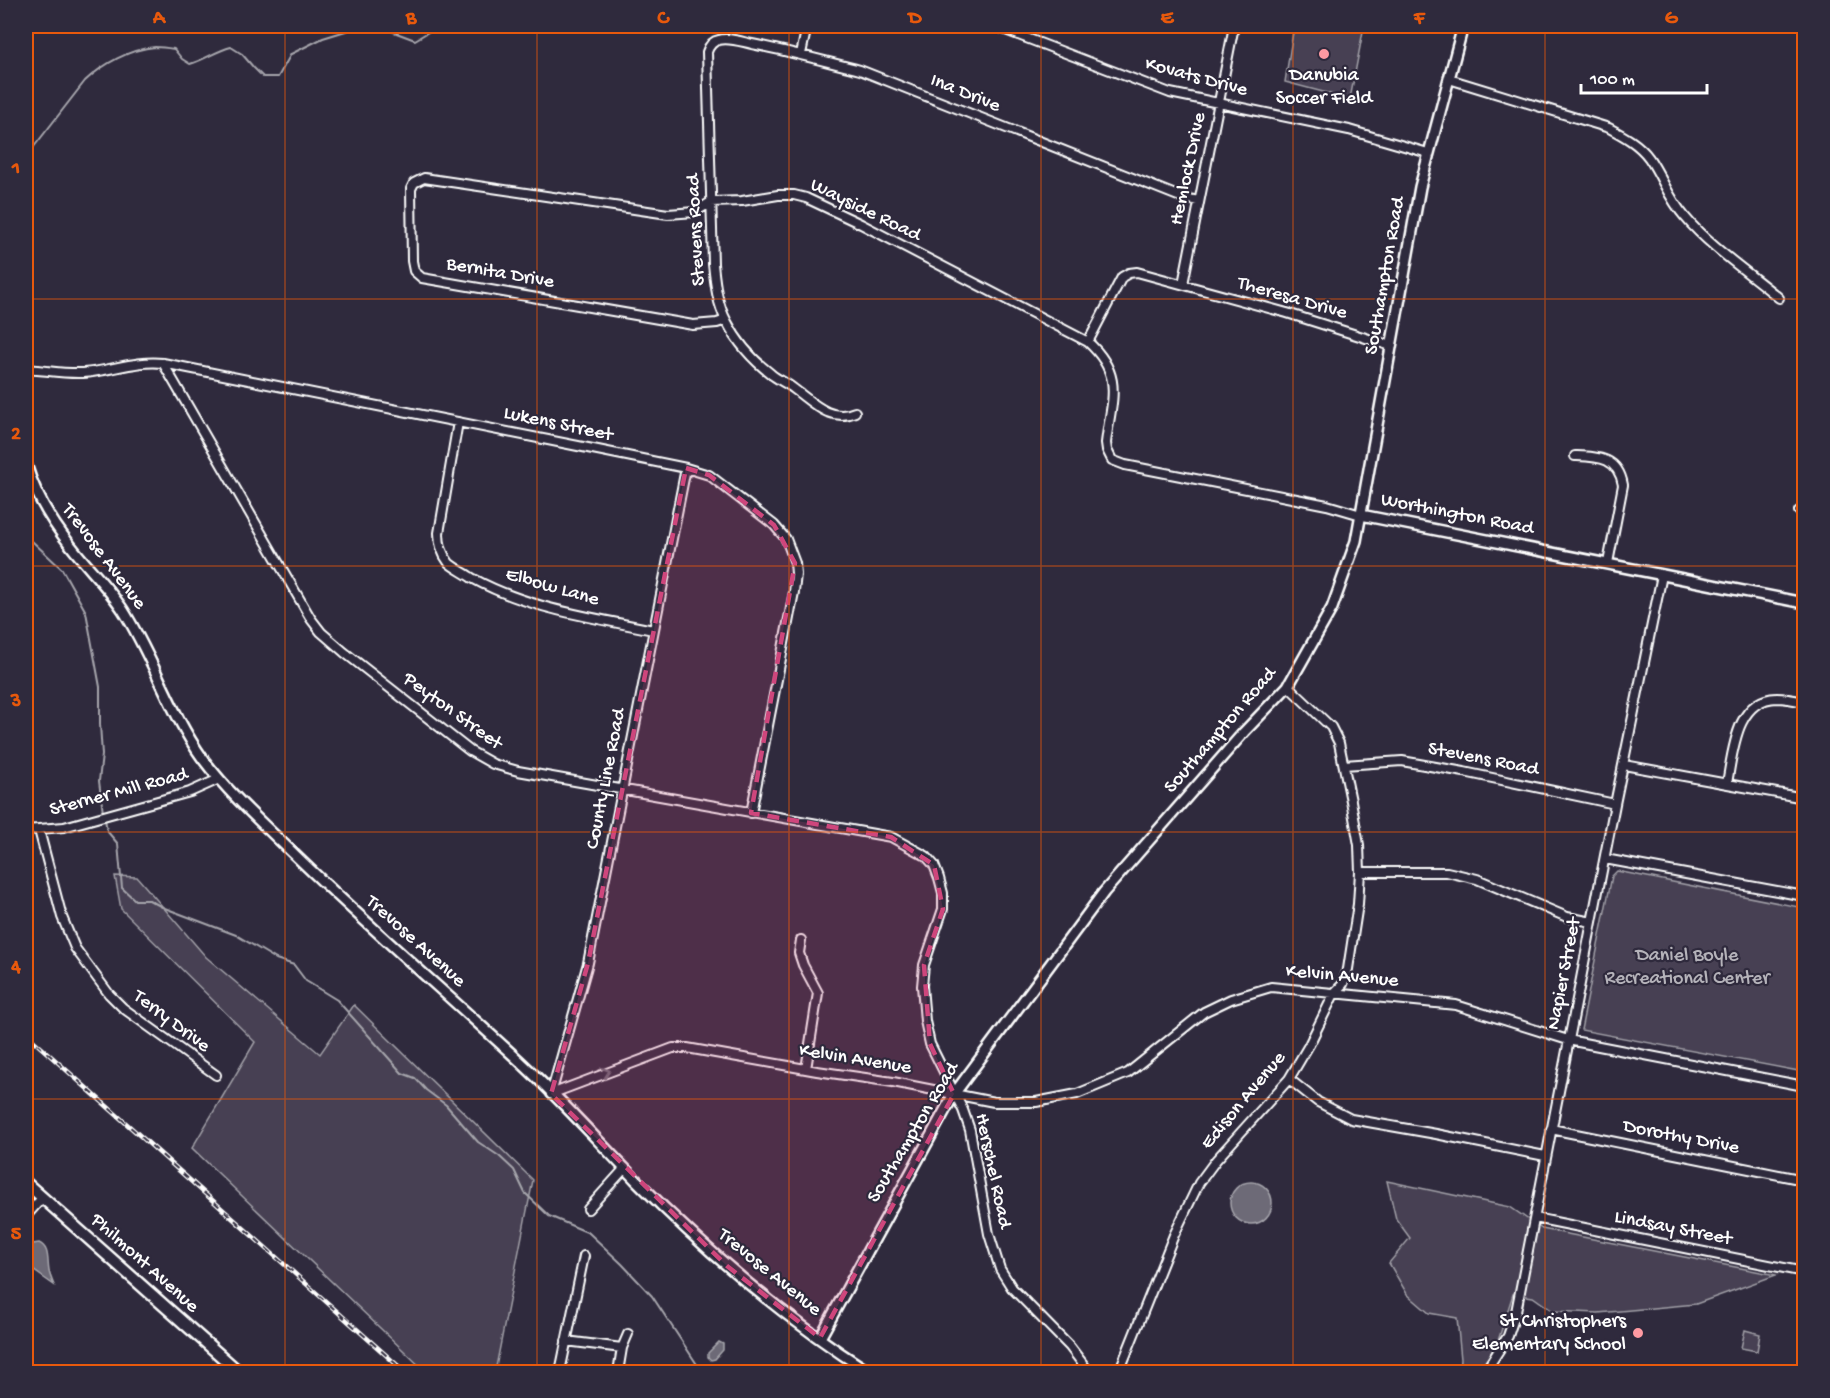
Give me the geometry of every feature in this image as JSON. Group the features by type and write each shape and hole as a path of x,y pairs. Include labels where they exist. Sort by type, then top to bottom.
{"main road":[{"name":"Philmont Avenue","path":"26,1183 239,1372"}],"street":[{"path":"801,54 807,26"},
{"name":"Kovats Drive","path":"995,26 1170,93 1349,130 1428,153"},
{"name":"Hemlock Drive","path":"1183,284 1234,26"},
{"name":"Southampton Road","path":"820,1338 954,1094 1104,892 1244,732 1288,686 1332,608 1356,541 1415,214 1428,153 1463,26"},
{"name":"Ina Drive","path":"714,43 726,39 801,54 860,70 1184,198 1199,201"},
{"name":"Stevens Road","path":"714,43 707,52 712,264 717,292 726,320 742,345 772,376 791,386 826,411 842,416 855,412"},
{"path":"1449,79 1609,128 1625,136 1649,158 1669,195 1700,233 1779,298"},
{"name":"Bernita Drive","path":"468,185 424,178 414,183 411,189 412,261 414,271 422,278 693,325 726,320"},
{"name":"Wayside Road","path":"468,185 669,214 695,212 711,202 742,201 778,195 806,198 861,224 1088,342"},
{"path":"1088,342 1125,275 1137,272 1183,284"},
{"name":"Theresa Drive","path":"1183,284 1287,313 1391,346"},
{"name":"Worthington Road","path":"1088,342 1103,359 1113,381 1114,393 1106,443 1112,460 1125,465 1327,505 1360,515 1804,603"},
{"name":"Lukens Street","path":"26,369 83,373 140,362 163,363 686,468 709,475 774,525 786,539 795,563 794,592 751,813"},
{"name":"Peyton Street","path":"163,363 311,619 327,638 461,744 485,760 518,771 891,837 926,856 934,866 940,881"},
{"name":"Elbow Lane","path":"459,422 439,533 441,549 450,563 480,582 521,600 551,609 653,630"},
{"path":"1575,456 1611,462 1622,475 1623,485 1608,563"},
{"name":"Trevose Avenue","path":"26,464 33,487 49,516 67,542 122,609 184,729 202,758 235,797 312,871 515,1056 626,1168 728,1266 765,1298 869,1372"},
{"name":"County Line Road","path":"551,1094 588,963 686,468"},
{"name":"Napier Street","path":"1485,1372 1508,1336 1516,1312 1545,1156 1662,575"},
{"name":"Edison Avenue","path":"1119,1372 1174,1235 1199,1183 1216,1160 1290,1079 1335,992 1343,984 1347,969 1358,904 1360,872 1359,845 1344,765 1339,743 1331,727 1288,686"},
{"path":"1727,783 1738,728 1749,712 1757,705 1775,698 1804,702"},
{"name":"Stevens Road","path":"1344,765 1402,761 1615,804"},
{"path":"1624,765 1804,798"},
{"name":"Sterner Mill Road","path":"26,830 64,827 190,792 219,779"},
{"name":"Terry Drive","path":"39,830 62,917 75,948 123,1008 216,1075"},
{"path":"1605,859 1804,896"},
{"path":"1360,872 1457,874 1477,879 1567,917 1592,922"},
{"name":"Herschel Road","path":"940,881 943,909 924,965 922,986 930,1044 963,1110 970,1130 988,1234 1000,1269 1012,1288 1070,1347 1089,1372"},
{"path":"801,940 799,954 818,993 806,1069"},
{"name":"Kelvin Avenue","path":"551,1094 673,1048 687,1048 893,1082 993,1102 1036,1102 1077,1094 1128,1073 1204,1012 1231,999 1271,987 1456,1005 1568,1040 1804,1086"},
{"path":"1290,1079 1318,1101 1351,1119 1545,1156"},
{"name":"Dorothy Drive","path":"1551,1129 1804,1180"},
{"path":"588,1209 626,1168"},
{"path":"26,1216 42,1198"},
{"name":"Lindsay Street","path":"1535,1218 1804,1272"},
{"path":"560,1372 584,1256"},
{"path":"618,1372 622,1348 628,1334"},
{"path":"566,1341 622,1348"}],"highlighted area":[{"path":"686,468 709,475 774,525 795,563 751,813 891,837 934,865 943,909 924,965 930,1044 954,1094 820,1338 727,1266 551,1094 588,963"}],"green space":[{"name":"Danubia Soccer Field","path":"1294,26 1364,26 1350,99 1285,82"},
{"name":"Daniel Boyle Recreational Center","path":"1617,871 1804,908 1804,1072 1581,1030 1612,876"},
{"path":"115,876 137,877 206,957 320,1054 354,1005 533,1180 495,1372 426,1372 192,1148 255,1042 121,909"},
{"path":"1387,1181 1510,1207 1542,1229 1776,1275 1696,1304 1598,1313 1553,1311 1533,1297 1513,1294 1497,1344 1478,1372 1460,1372 1457,1318 1429,1313 1407,1294 1389,1263 1410,1238 1396,1219"},
{"path":"1745,1330 1760,1334 1757,1351 1741,1348"}],"shaded area":[{"path":"1251,1182 1266,1188 1272,1203 1266,1218 1251,1224 1236,1218 1230,1203 1236,1188"},
{"path":"39,1243 45,1248 54,1285 26,1265 26,1249"},
{"path":"719,1342 723,1344 723,1350 711,1360 708,1353"}],"waterway":[{"path":"26,157 85,81 108,63 127,54 155,47 174,49 182,59 190,64 231,47 242,54 263,77 278,77 291,54 323,38 362,26"},
{"path":"378,26 415,40 430,31 432,26"},
{"path":"26,539 33,542 62,569 86,612 100,687 102,755 99,781 103,813"},
{"path":"105,819 107,831 118,844 122,888 135,900 149,900 236,935 276,959 294,965 306,981 337,1000 402,1073 415,1078 426,1090 446,1105 478,1142 499,1156 514,1170 525,1193 549,1216 589,1233 622,1264 652,1296 702,1372"}],"railway":[{"path":"26,1034 405,1372"}],"place":[{"name":"Danubia Soccer Field","path":"1324,54"},
{"name":"St Christophers Elementary School","path":"1638,1333"}]}
